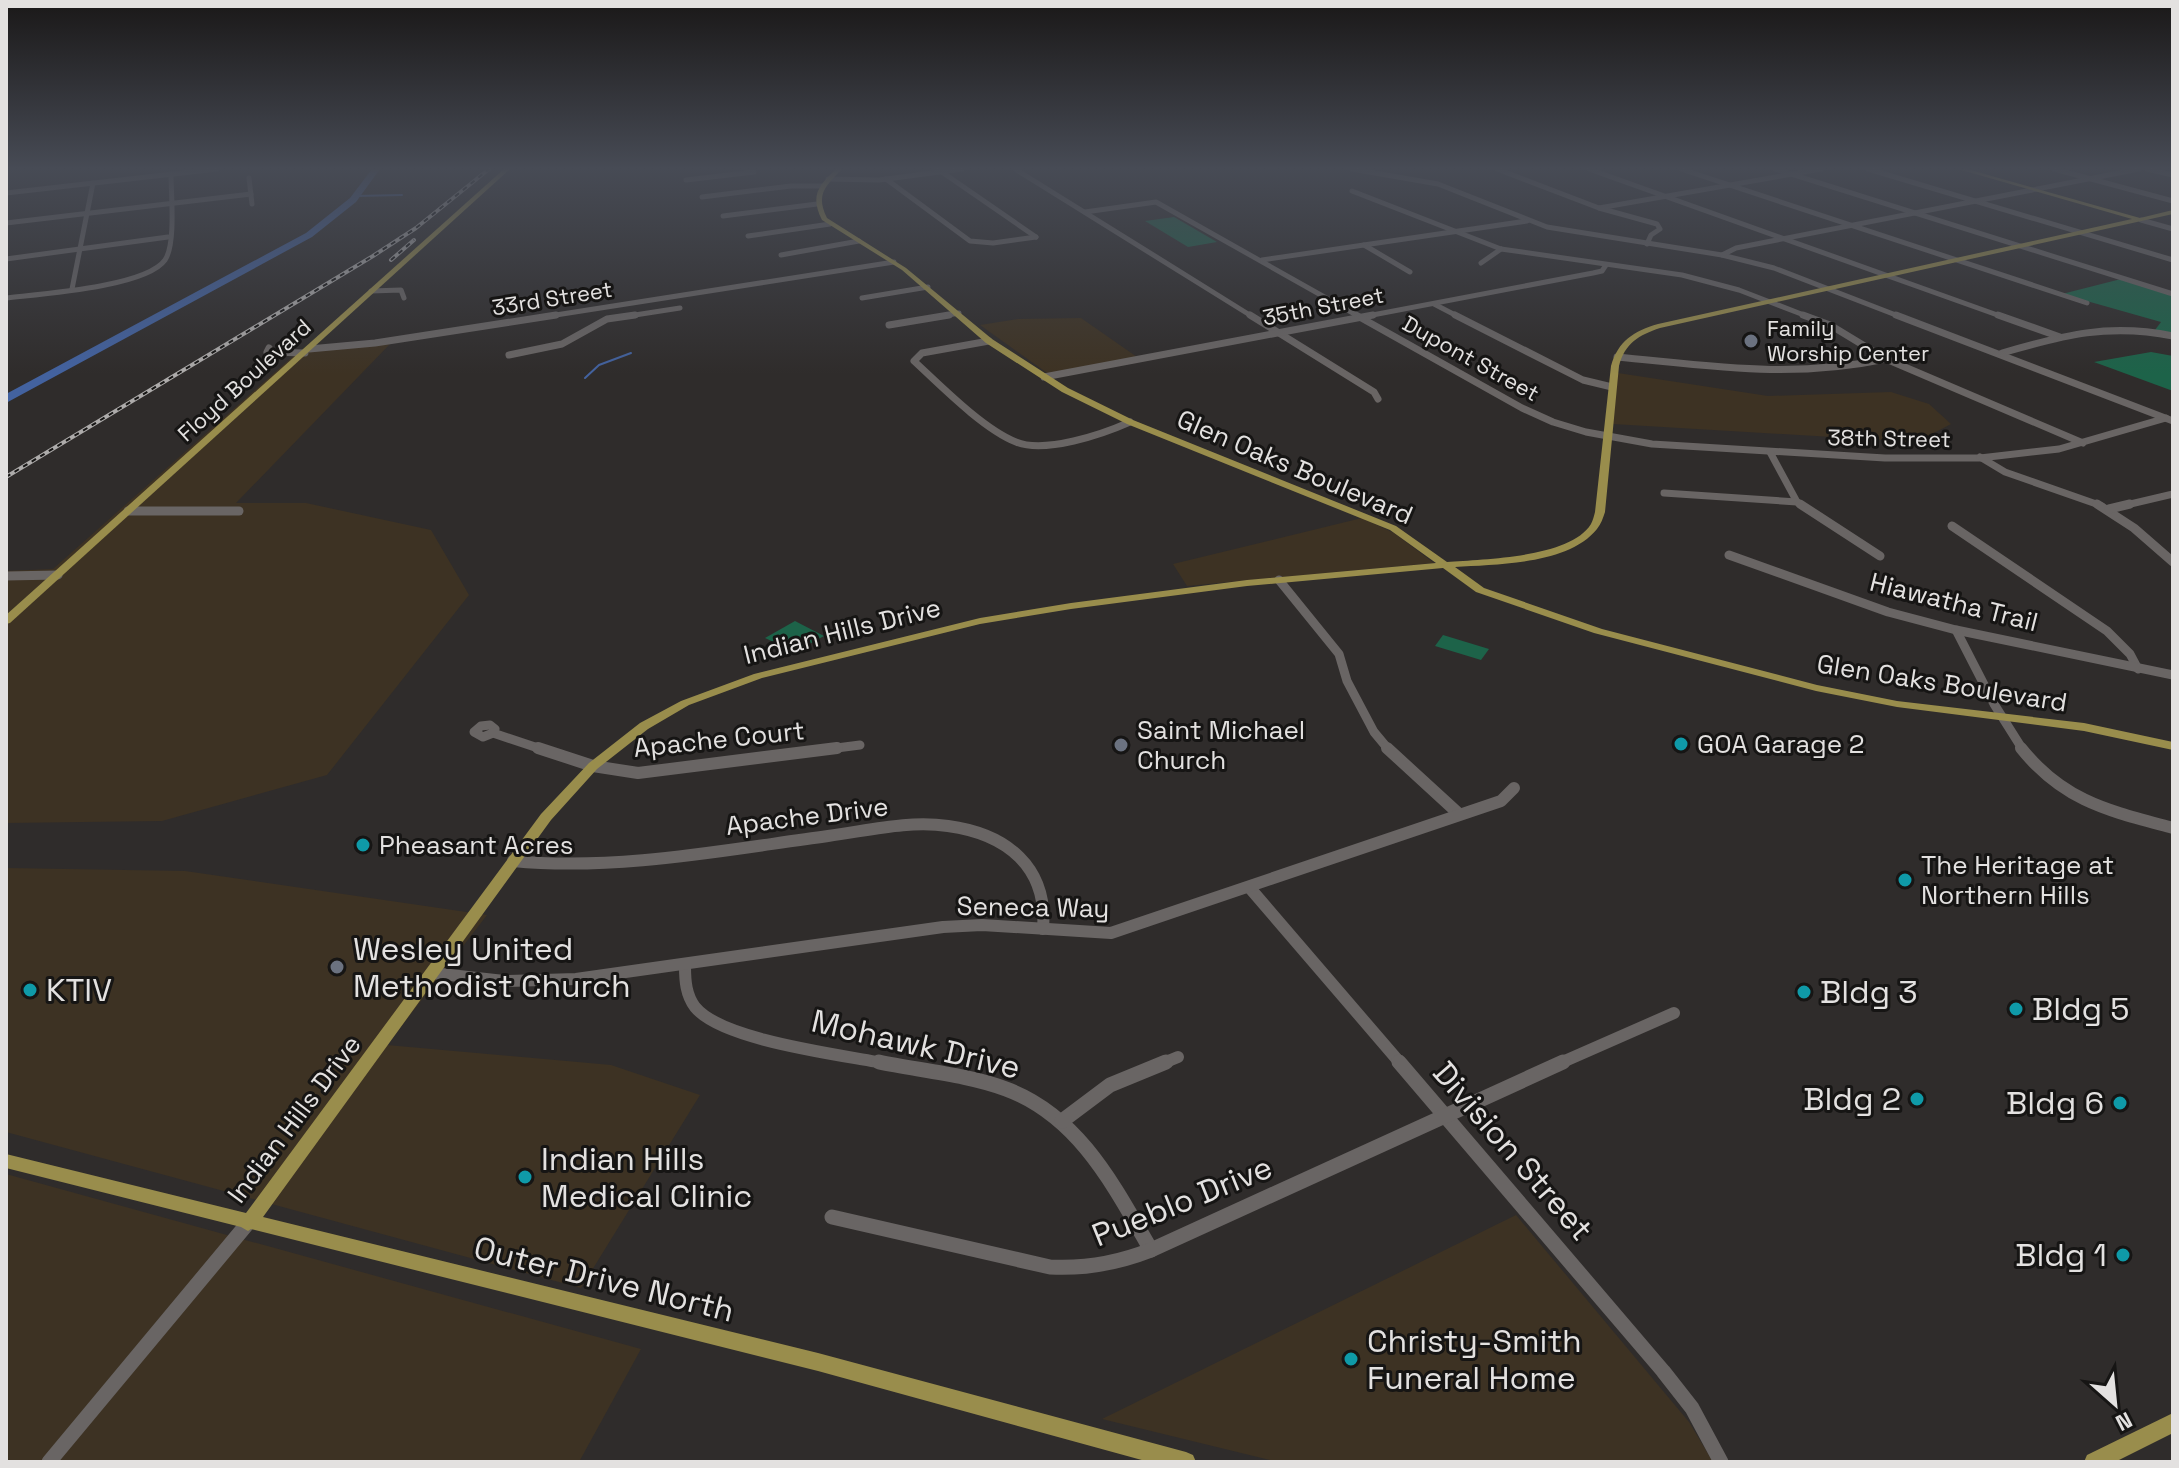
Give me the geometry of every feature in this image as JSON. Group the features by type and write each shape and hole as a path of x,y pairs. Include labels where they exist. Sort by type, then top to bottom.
{"main road":[{"name":"Floyd Boulevard","path":"6,621 431,238"},
{"name":"Glen Oaks Boulevard","path":"853,238 894,262 928,287 989,341 1044,377 1130,422 1393,528 1488,593 1598,631 1697,659 1856,696 2084,727 2173,746"},
{"path":"1617,357 1627,340 1649,329 2060,238"},
{"name":"Indian Hills Drive","path":"248,1223 546,817 593,766 627,738 685,703 758,676 1017,614 1279,580 1525,558 1565,548 1595,526 1600,512 1617,357"},
{"name":"Outer Drive North","path":"6,1161 818,1362 1186,1462"},
{"path":"2094,1462 2173,1423"}],"street":[{"path":"72,289 82,238"},
{"path":"6,259 164,238"},
{"path":"6,298 120,282 157,268 167,258 168,238"},
{"path":"965,238 970,241 993,243 1032,238"},
{"path":"1126,238 1374,392 1378,399"},
{"name":"Dupont Street","path":"1219,238 1539,417 1607,438"},
{"path":"1261,261 1421,238"},
{"path":"1468,238 1501,249 1704,280 1771,301 1845,332 1886,359 2083,443"},
{"path":"1607,238 1722,255 1774,268 2169,419"},
{"path":"1647,244 1652,238"},
{"path":"1722,255 1736,248 1784,238 2060,337"},
{"path":"1888,238 2087,303"},
{"path":"1993,238 2173,294"},
{"path":"2096,238 2173,260"},
{"path":"781,255 859,241"},
{"path":"1364,245 1410,272"},
{"path":"1481,263 1501,249"},
{"name":"33rd Street","path":"269,348 267,352 275,354 350,347 894,262"},
{"name":"35th Street","path":"1044,377 1593,273 1602,271 1606,265"},
{"path":"862,298 928,287"},
{"path":"371,291 401,290 404,298"},
{"path":"1434,304 1583,380 1612,387"},
{"path":"606,307 613,318"},
{"path":"509,355 562,344 613,318 680,308"},
{"path":"889,325 959,313"},
{"path":"2002,353 2090,328 2115,327 2173,336"},
{"path":"989,341 922,353 914,361 963,407 1017,443 1060,444 1105,433 1130,422"},
{"path":"1617,357 1785,374 1830,371 1886,359"},
{"name":"38th Street","path":"1607,438 1646,444 1898,460 2034,453 2169,419"},
{"path":"1770,452 1797,502 1880,556"},
{"path":"1980,457 2010,474 2072,493 2109,509 2173,562"},
{"path":"1664,493 1797,502"},
{"path":"2109,509 2173,494"},
{"path":"128,511 239,511"},
{"path":"1952,526 1972,537 2031,583 2107,631 2130,654 2138,669"},
{"name":"Hiawatha Trail","path":"1729,555 1888,612 1956,630 2173,675"},
{"path":"6,576 58,575"},
{"path":"1279,580 1339,654 1347,681 1374,732 1389,750 1459,814"},
{"path":"1956,630 2001,715 2036,769 2064,790 2107,810 2173,828"},
{"name":"Apache Court","path":"493,733 593,766 638,773 860,745"},
{"name":"Seneca Way","path":"432,973 473,981 521,983 685,966 943,927 982,925 1111,933 1501,801 1514,788"},
{"name":"Apache Drive","path":"513,861 553,865 603,864 875,829 949,826 995,840 1023,859 1043,891 1046,907 1043,929"},
{"name":"Division Street","path":"1249,887 1663,1371 1692,1408 1721,1462"},
{"name":"Mohawk Drive","path":"685,966 684,977 689,996 709,1022 747,1035 1004,1088 1036,1101 1082,1140 1101,1164 1151,1250"},
{"name":"Pueblo Drive","path":"832,1217 1050,1267 1105,1267 1151,1250 1674,1013"},
{"path":"1062,1121 1110,1085 1178,1057"},
{"name":"Indian Hills Drive","path":"49,1462 248,1223"}],"shaded area":[{"path":"1081,318 1137,357 1050,375 980,325 1018,319"},
{"path":"390,344 236,503 306,503 431,530 469,595 327,775 162,821 6,823 6,571 53,569 300,350"},
{"path":"1618,373 1768,396 1891,392 1929,404 1951,424 1917,442 1613,424"},
{"path":"1362,518 1394,533 1434,563 1187,586 1173,564"},
{"path":"6,868 185,871 487,915 387,1045 611,1065 700,1095 581,1288 6,1132"},
{"path":"6,1174 641,1349 579,1462 6,1462"},
{"path":"1516,1215 1689,1422 1713,1462 1278,1462 1102,1419"}],"green space":[{"path":"1172,238 1209,238 1217,242 1188,247"},
{"path":"2121,279 2173,295 2173,334 2155,330 2161,322 2062,294"},
{"path":"2151,352 2173,356 2173,391 2094,362"},
{"path":"795,621 824,636 795,652 765,638"},
{"path":"1443,635 1489,649 1481,660 1435,646"}],"waterway":[{"path":"6,399 304,238"},
{"path":"585,378 599,365 631,353"}],"railway":[{"path":"6,477 401,238"},
{"path":"391,260 414,240"}],"place":[{"name":"Family Worship Center","path":"1751,341"},
{"name":"GOA Garage 2","path":"1681,744"},
{"name":"Saint Michael Church","path":"1121,745"},
{"name":"Pheasant Acres","path":"363,845"},
{"name":"The Heritage at Northern Hills","path":"1905,880"},
{"name":"Wesley United Methodist Church","path":"337,967"},
{"name":"KTIV","path":"30,990"},
{"name":"Bldg 3","path":"1804,992"},
{"name":"Bldg 5","path":"2016,1009"},
{"name":"Bldg 2","path":"1917,1099"},
{"name":"Bldg 6","path":"2120,1103"},
{"name":"Indian Hills Medical Clinic","path":"525,1177"},
{"name":"Bldg 1","path":"2123,1255"},
{"name":"Christy-Smith Funeral Home","path":"1351,1359"}]}
